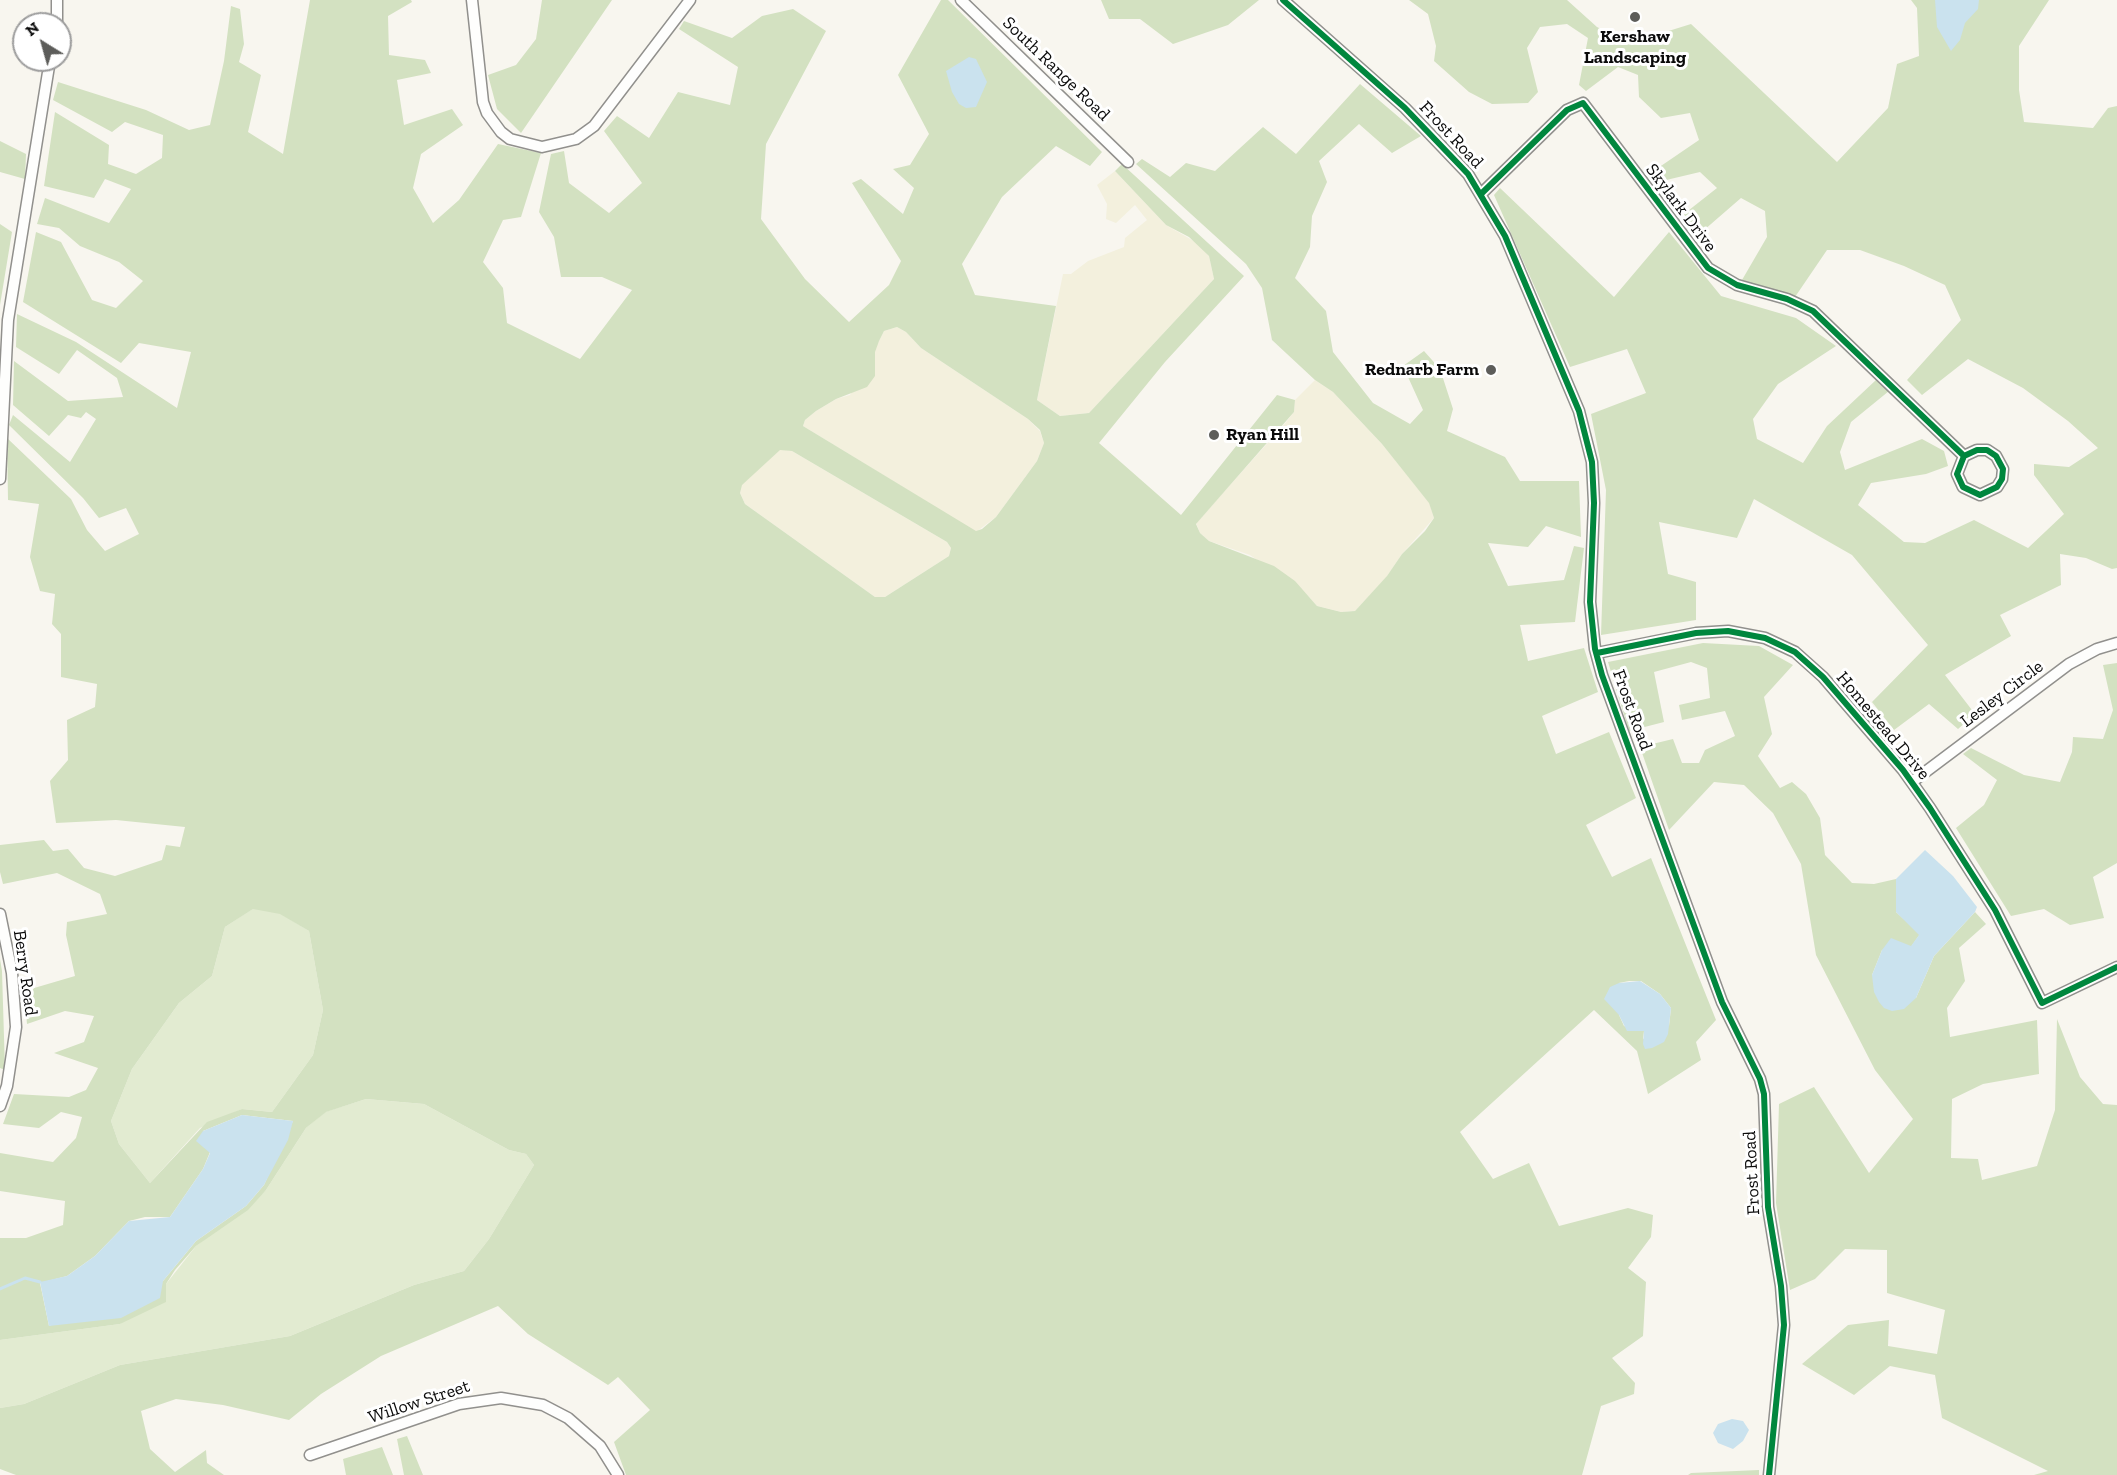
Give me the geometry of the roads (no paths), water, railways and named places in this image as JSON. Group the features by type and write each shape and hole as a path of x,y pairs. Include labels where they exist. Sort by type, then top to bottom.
{"street":[{"path":"472,0 483,102 487,113 493,123 510,139 542,147 576,139 594,126 690,0"},
{"name":"South Range Road","path":"961,0 1128,162"},
{"name":"Frost Road","path":"1283,0 1442,145 1482,193 1505,236 1579,411 1592,462 1594,503 1590,602 1597,654 1609,693 1722,1002 1762,1085 1768,1208 1783,1306 1782,1362 1770,1475"},
{"path":"0,479 8,320 49,72"},
{"name":"Skylark Drive","path":"1482,193 1567,110 1583,103 1708,268 1737,285 1787,299 1813,311 1964,456"},
{"path":"1982,450 1996,456 2003,474 1997,487 1980,495 1963,487 1957,474 1964,456 1972,451 1982,450"},
{"name":"Homestead Drive","path":"1597,654 1710,631 1746,632 1777,642 1803,657 1816,669 1912,782 1983,890 2042,1003 2117,967"},
{"name":"Lesley Circle","path":"1912,782 2069,664 2097,649 2117,643"},
{"name":"Berry Road","path":"0,914 12,973 16,1028 8,1078 0,1106"},
{"name":"Willow Street","path":"310,1455 459,1404 486,1398 515,1399 549,1408 580,1426 600,1446 618,1475"}],"water":[{"path":"1935,0 1979,0 1978,9 1965,23 1960,40 1951,51 1937,27"},
{"path":"969,57 976,59 987,82 976,107 966,108 959,104 952,92 946,71"},
{"path":"1925,850 1953,876 1977,907 1934,956 1916,998 1904,1009 1892,1011 1884,1008 1879,1002 1874,992 1872,975 1882,950 1891,938 1911,946 1919,935 1896,912 1896,879"},
{"path":"1640,981 1660,994 1671,1008 1668,1034 1664,1042 1645,1049 1644,1031 1627,1031 1619,1015 1604,999 1610,987 1619,983"},
{"path":"242,1115 293,1121 288,1140 264,1185 246,1206 196,1241 163,1281 160,1298 121,1318 49,1326 40,1282 67,1276 95,1256 129,1221 170,1217 203,1169 210,1153 196,1141 203,1131"},
{"path":"1732,1419 1743,1421 1749,1430 1743,1441 1733,1449 1718,1443 1713,1433 1718,1424"}],"waterway":[{"path":"0,1289 25,1278 40,1282"}],"place":[{"name":"Kershaw Landscaping","path":"1635,17"},
{"name":"Rednarb Farm","path":"1491,370"},
{"name":"Ryan Hill","path":"1214,435"}]}
